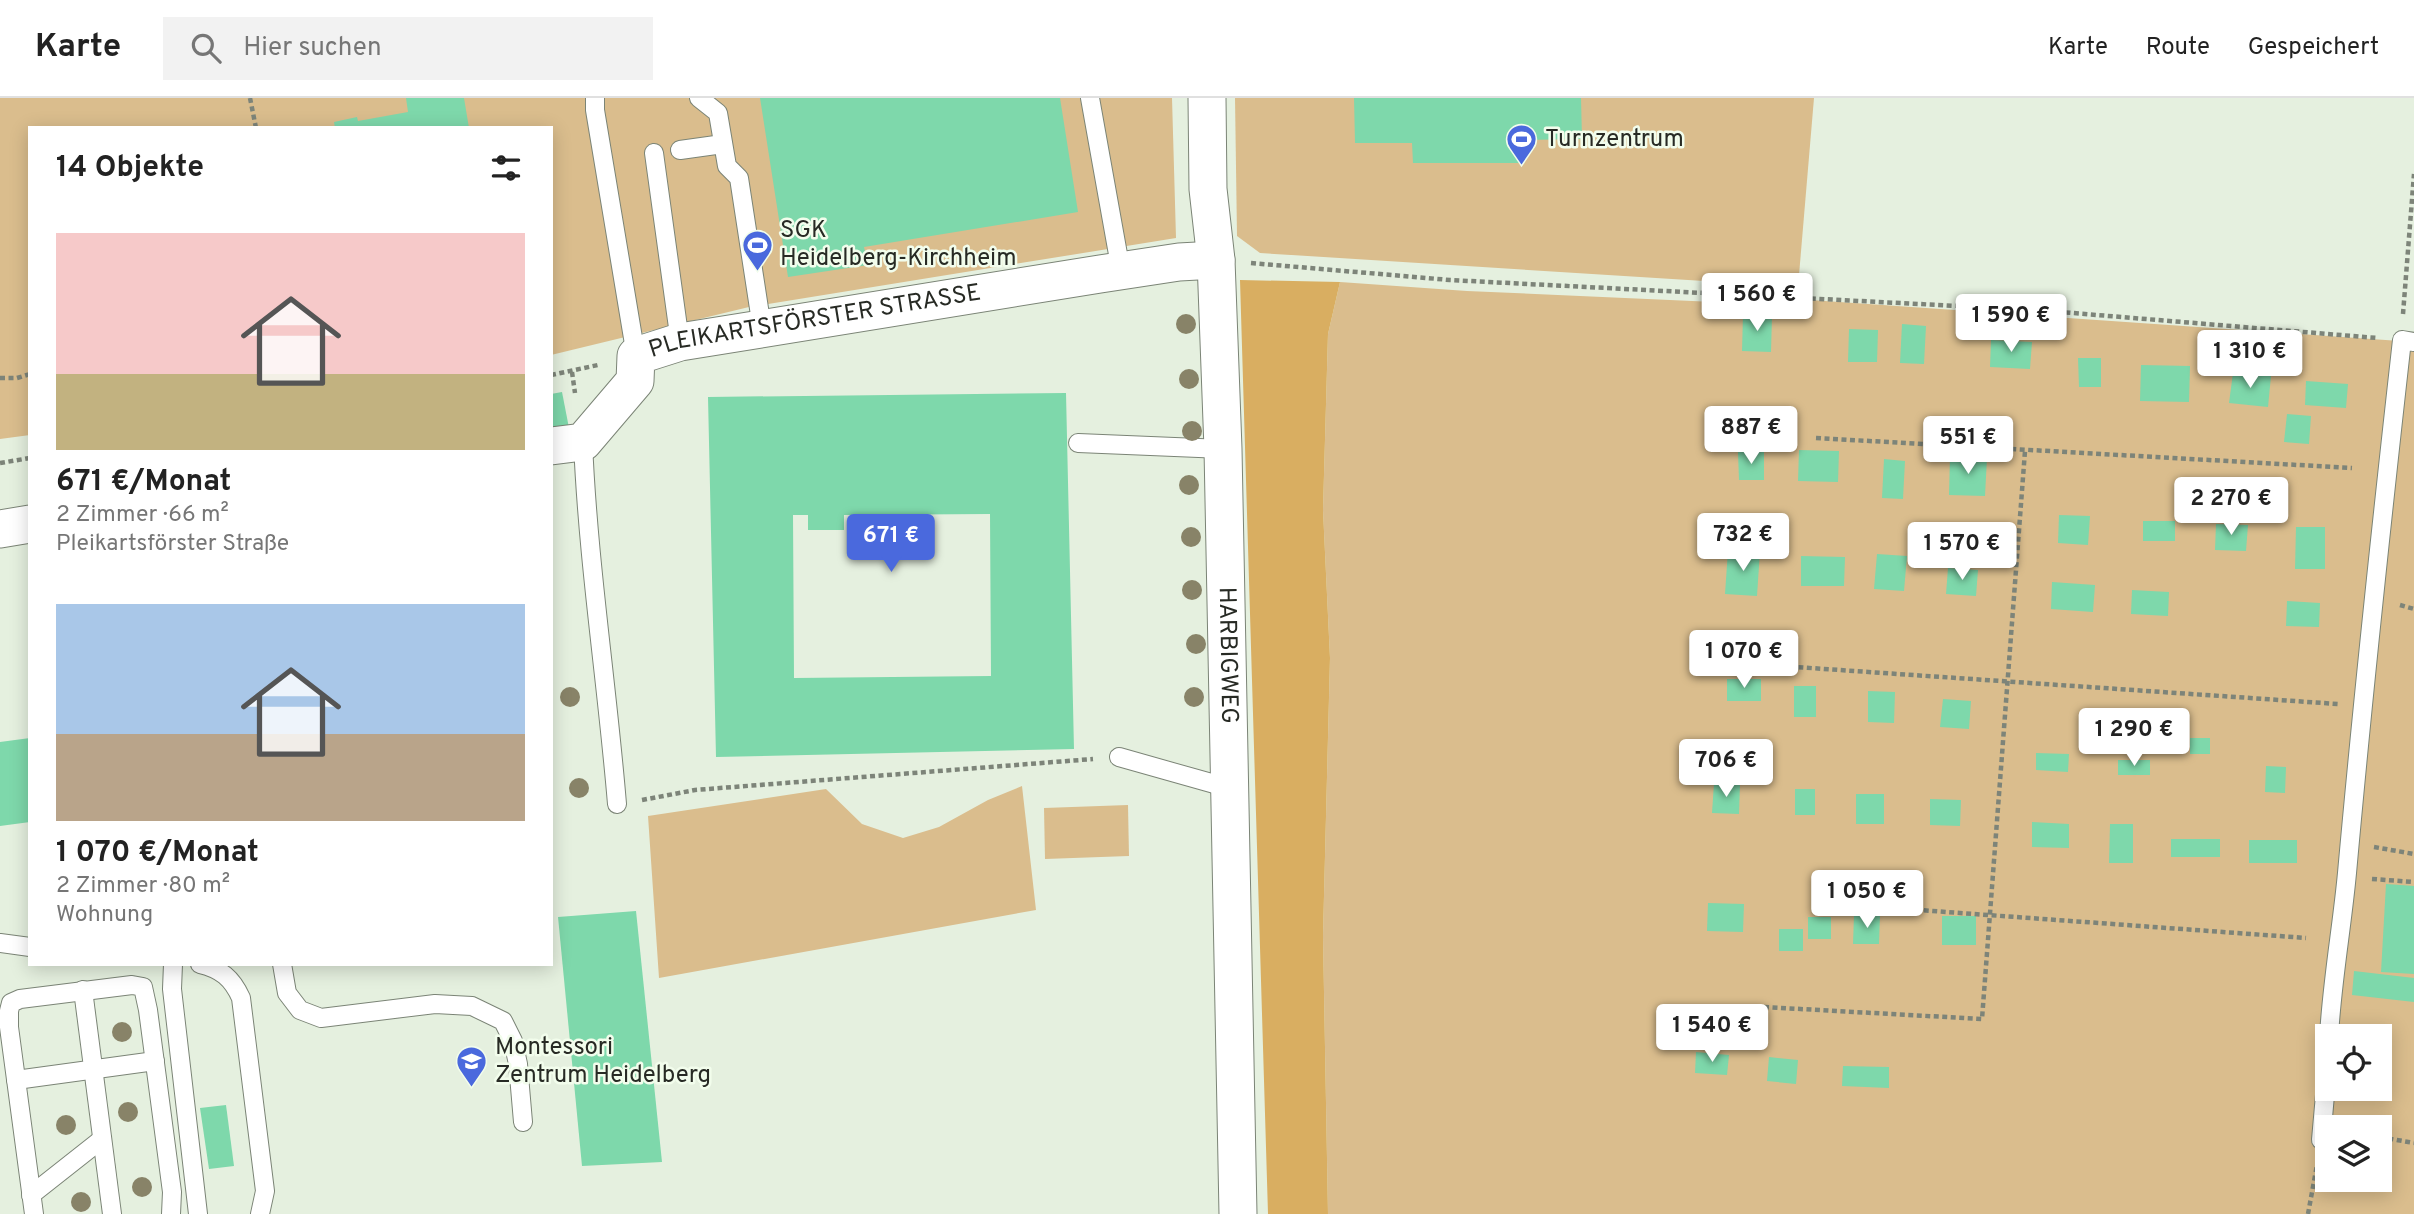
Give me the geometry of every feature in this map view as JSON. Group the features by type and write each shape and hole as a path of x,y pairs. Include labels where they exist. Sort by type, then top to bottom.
{"street":[{"name":"HARBIGWEG","path":"1207,98 1208,188 1216,260 1223,449 1238,1214"},
{"name":"PLEIKARTSFÖRSTER STRASSE","path":"567,444 635,381 636,356 680,342 1179,262 1216,260"},
{"path":"0,529 28,524"}],"lane":[{"path":"595,98 594,110 636,356"},
{"path":"699,98 718,113 727,166 739,178 762,328"},
{"path":"1090,98 1121,271"},
{"path":"680,150 723,144"},
{"path":"654,153 680,342"},
{"path":"2330,1024 2347,877 2363,701 2408,341"},
{"path":"1078,443 1223,449"},
{"path":"567,444 586,519 617,804"},
{"path":"1119,757 1228,788"},
{"path":"0,943 28,947"},
{"path":"173,966 172,989 198,1214"},
{"path":"282,966 287,993 300,1010 321,1018 435,1004 472,1006 503,1021 513,1041 519,1064 523,1122"},
{"path":"226,968 235,985 243,1011 265,1191 260,1214"},
{"path":"34,1214 9,1027 11,1003 20,999 118,986 142,987 148,1010 172,1192 171,1214"},
{"path":"83,990 112,1214"},
{"path":"16,1080 155,1061"},
{"path":"31,1195 102,1139"}],"path":[{"path":"250,98 256,126"},
{"path":"1216,260 1450,280 2036,310 2408,341 2414,174"},
{"path":"553,375 636,356"},
{"path":"0,378 28,375"},
{"path":"1816,438 2352,468"},
{"path":"1764,1007 1982,1018 1992,915 2025,451"},
{"path":"0,463 28,458"},
{"path":"1722,662 2349,705 2363,701"},
{"path":"617,804 695,790 1119,757"},
{"path":"2350,841 2414,854"},
{"path":"2347,877 2414,882"},
{"path":"1822,903 2306,938"},
{"path":"2392,1140 2414,1143"},
{"path":"2308,1214 2315,1174"}],"shaded area":[{"name":"SGK Heidelberg-Kirchheim","path":"0,98 1172,98 1176,238 749,307 553,355 553,126 28,126 28,435 0,439"},
{"name":"Turnzentrum","path":"1235,98 1814,98 1798,287 1260,253 1237,236"},
{"path":"1240,280 1340,282 1328,334 1323,510 1330,658 1323,936 1328,1214 1268,1214"},
{"path":"1340,282 1467,291 1737,303 1738,295 2414,342 2414,1214 1328,1214 1323,936 1330,658 1323,510 1328,334"},
{"path":"1022,786 1036,910 659,978 648,816 826,789 862,824 903,838 939,827 988,800"},
{"path":"1128,805 1129,856 1045,859 1044,808"}],"building":[{"path":"406,98 464,98 469,126 335,126 334,122 357,117 358,121 408,112"},
{"path":"760,98 1060,98 1078,212 864,247 868,265 788,277"},
{"path":"1354,98 1581,98 1582,139 1524,140 1525,163 1413,163 1412,143 1355,143"},
{"path":"1743,315 1772,316 1771,352 1742,351"},
{"path":"1902,324 1926,326 1924,364 1900,363"},
{"path":"1849,329 1878,330 1877,362 1848,362"},
{"path":"1991,340 2032,342 2030,369 1990,367"},
{"path":"2078,358 2101,358 2101,387 2079,387"},
{"path":"2141,365 2190,366 2189,402 2140,401"},
{"path":"2233,373 2271,376 2268,407 2229,403"},
{"path":"2306,381 2348,384 2346,408 2305,405"},
{"path":"562,392 569,428 553,429 553,394"},
{"path":"1066,393 1074,749 716,757 708,397","holes":["990,514 991,676 794,678 793,515 808,515 808,530 844,530 844,515"]},
{"path":"2287,414 2311,416 2309,444 2284,442"},
{"path":"1799,450 1839,451 1838,482 1798,481"},
{"path":"1738,452 1764,452 1764,480 1739,480"},
{"path":"1950,456 1987,458 1985,496 1949,495"},
{"path":"1884,459 1905,461 1903,499 1882,498"},
{"path":"2059,515 2090,516 2088,545 2058,543"},
{"path":"2143,521 2175,521 2175,541 2143,541"},
{"path":"2216,524 2248,525 2246,551 2215,550"},
{"path":"2296,527 2325,527 2325,569 2295,569"},
{"path":"1728,550 1760,551 1757,596 1725,594"},
{"path":"1877,554 1907,556 1904,591 1874,589"},
{"path":"1801,556 1845,557 1844,586 1801,586"},
{"path":"1948,568 1978,570 1976,596 1946,594"},
{"path":"2052,582 2095,585 2093,612 2051,609"},
{"path":"2132,590 2169,592 2168,616 2131,614"},
{"path":"2287,601 2320,603 2319,627 2286,626"},
{"path":"1727,679 1761,679 1761,701 1727,701"},
{"path":"1794,686 1816,686 1816,717 1794,717"},
{"path":"1868,691 1895,692 1894,723 1868,722"},
{"path":"1943,699 1971,701 1969,729 1940,727"},
{"path":"28,738 28,822 0,826 0,742"},
{"path":"2190,738 2210,738 2210,754 2190,754"},
{"path":"2036,753 2069,754 2068,772 2036,770"},
{"path":"2118,760 2150,760 2150,775 2118,775"},
{"path":"2266,766 2286,767 2285,793 2265,792"},
{"path":"1714,783 1740,784 1739,814 1712,813"},
{"path":"1795,789 1815,789 1815,815 1795,815"},
{"path":"1856,794 1884,794 1884,824 1856,824"},
{"path":"1930,799 1961,800 1960,826 1930,825"},
{"path":"2032,822 2069,824 2069,848 2032,847"},
{"path":"2110,824 2133,824 2133,863 2109,863"},
{"path":"2171,839 2220,839 2220,857 2171,857"},
{"path":"2249,840 2297,840 2297,863 2249,863"},
{"path":"2386,884 2414,886 2414,974 2381,972"},
{"path":"1708,903 1744,904 1743,932 1707,931"},
{"path":"636,911 662,1162 582,1166 558,917"},
{"path":"1854,915 1880,915 1879,944 1853,944"},
{"path":"1942,916 1976,916 1976,945 1942,945"},
{"path":"1808,917 1831,917 1831,939 1808,939"},
{"path":"1779,929 1803,929 1803,951 1779,951"},
{"path":"2354,971 2414,978 2414,1002 2352,995"},
{"path":"1696,1052 1729,1055 1727,1075 1695,1073"},
{"path":"1769,1057 1798,1060 1796,1084 1767,1081"},
{"path":"1843,1066 1889,1067 1889,1088 1842,1086"},
{"path":"226,1105 234,1166 209,1169 200,1108"}],"place":[{"name":"Turnzentrum","path":"1522,167"},
{"name":"SGK Heidelberg-Kirchheim","path":"757,272"},
{"name":"Montessori Zentrum Heidelberg","path":"472,1089"}]}
